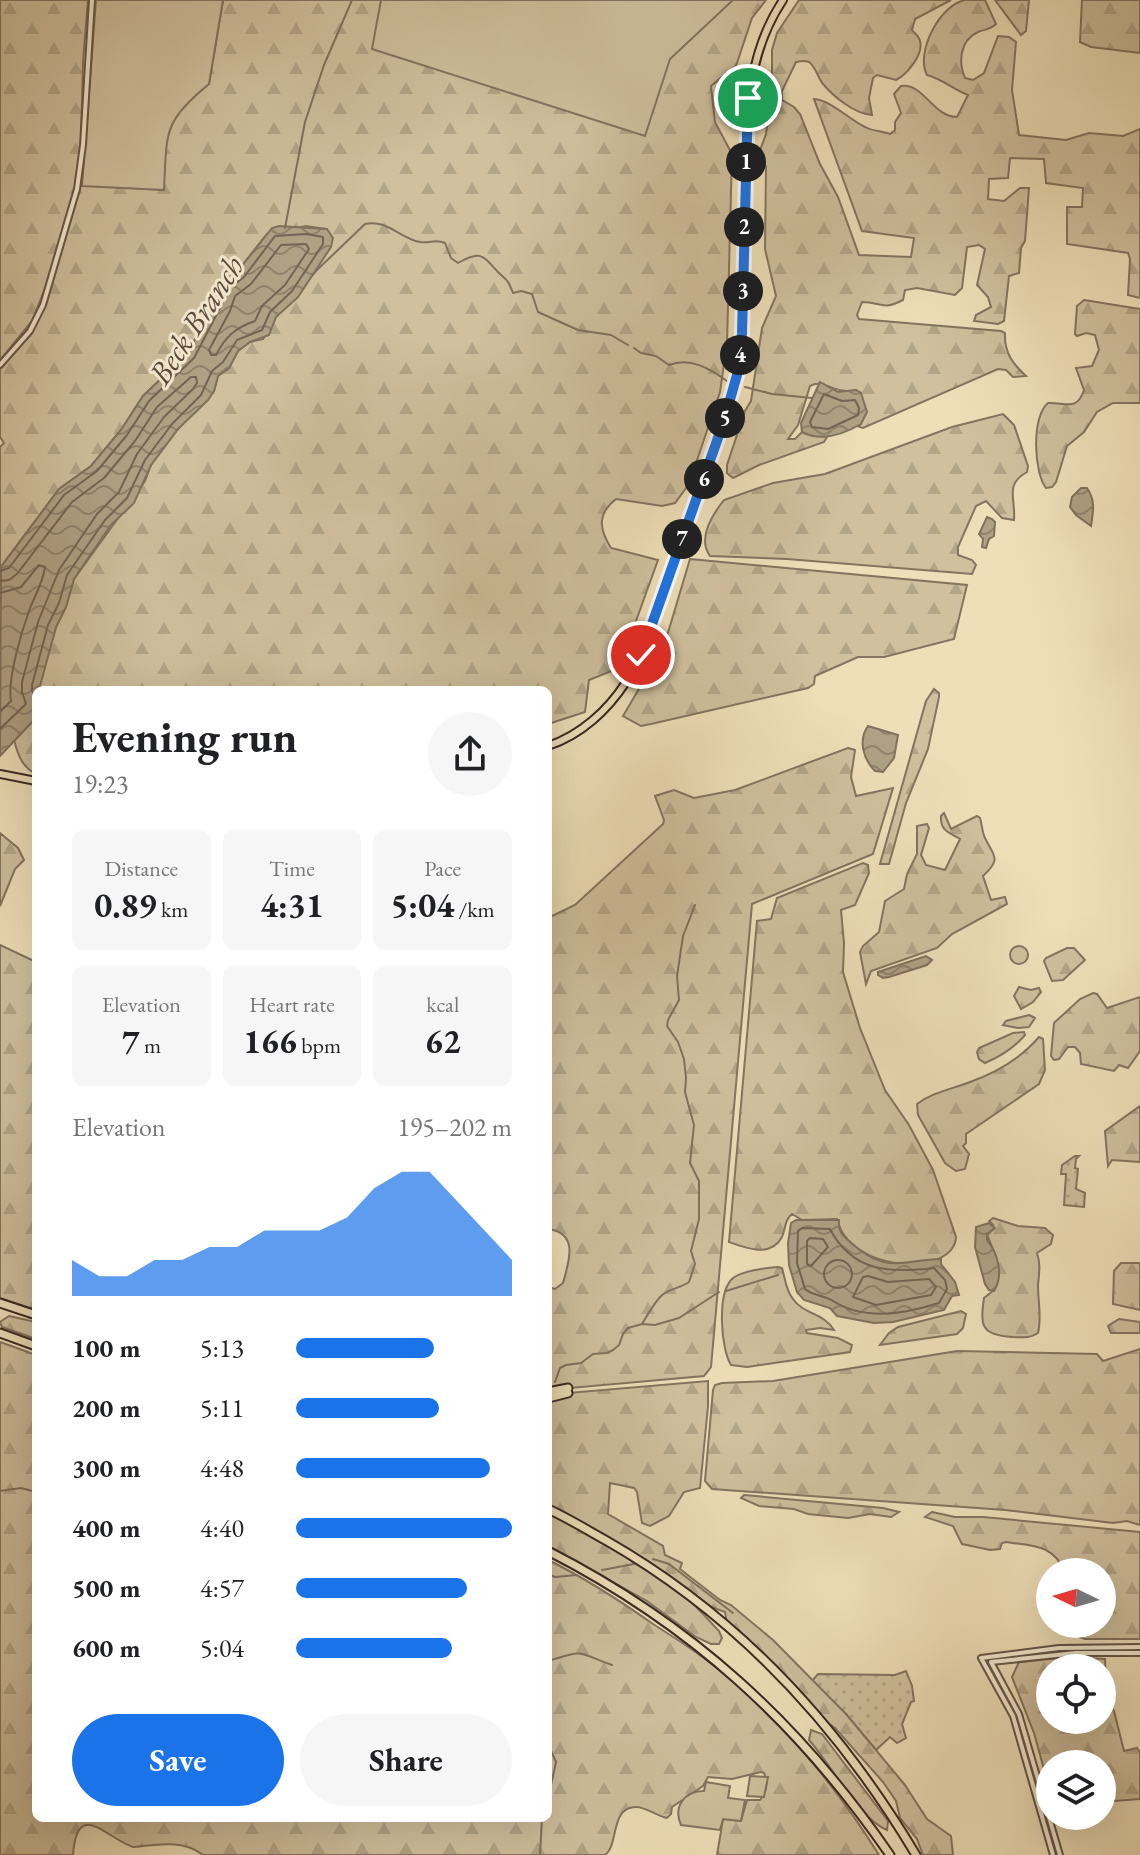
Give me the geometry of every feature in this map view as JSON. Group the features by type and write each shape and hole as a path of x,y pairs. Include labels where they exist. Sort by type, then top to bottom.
{"highway":[{"path":"0,1303 32,1314"},
{"path":"0,1333 32,1345"},
{"path":"552,1393 568,1390"},
{"path":"552,1510 668,1579 727,1624 774,1667 837,1739 916,1855"},
{"path":"552,1554 595,1575 649,1609 729,1670 816,1757 890,1855"}],"main road":[{"path":"552,744 601,714 626,683 641,655 732,398 742,334 750,79 764,32 783,0"},
{"path":"0,774 32,780"}],"street":[{"path":"0,365 30,331 43,305 77,189 83,145 92,0"},
{"path":"1053,1855 1013,1716 981,1658 1059,1648 1140,1650"},
{"path":"1060,1855 1019,1714 991,1662 1069,1653 1140,1650"}],"green space":[{"path":"0,0 88,0 76,189 32,321 0,360"},
{"path":"96,0 223,0 209,84 183,109 170,130 164,190 82,186"},
{"path":"223,0 766,0 752,18 736,66 711,86 715,122 732,154 727,344 720,392 689,484 675,503 662,506 616,499 603,516 602,528 611,548 658,560 619,668 589,680 585,712 552,723 552,686 39,686 74,579 145,481 151,465 178,429 214,391 218,376 229,368 238,351 250,342 263,339 276,317 317,270 327,229 306,226 267,234 237,272 224,281 188,353 143,396 121,430 91,466 59,489 0,568 0,447 4,443 0,437 0,365 30,331 43,306 78,185 163,190 170,130 183,109 209,84"},
{"path":"381,0 733,0 670,59 645,136 372,49"},
{"path":"799,0 951,0 915,19 912,30 921,46 917,58 905,74 896,80 877,75 873,78 869,98 872,115 859,112 839,99 823,84 807,61 796,62 782,91 782,100 800,114 820,164 838,197 859,255 911,257 914,238 862,231 814,99 833,106 859,124 890,134 895,130 895,122 901,113 894,94 901,86 909,86 941,112 957,117 968,95 927,75 924,54 932,31 947,11 965,0 985,0 996,24 967,40 961,59 963,72 965,78 973,80 984,73 998,36 1009,37 1016,42 1012,90 1019,135 1066,140 1089,133 1123,136 1140,129 1140,298 1128,295 1128,253 1067,244 1067,207 1082,207 1083,188 1046,183 1044,159 1010,158 1008,178 989,179 988,199 1004,201 1020,188 1029,188 1019,273 1009,276 1004,321 998,324 974,321 976,315 991,307 988,297 977,285 985,249 979,245 967,247 962,288 955,295 917,288 905,290 903,300 890,305 862,302 857,315 859,319 1001,331 1005,333 1010,358 1026,376 1013,377 1006,370 998,369 863,428 857,426 861,424 856,390 815,384 810,386 798,425 788,439 795,439 802,432 827,437 824,442 759,465 733,478 727,473 727,465 751,401 762,328 776,296 765,249 766,167 759,153 766,134 772,88 772,50 777,33"},
{"path":"995,0 1029,0 1026,31 1021,35"},
{"path":"1082,0 1140,0 1140,53 1091,47 1080,42"},
{"path":"1084,300 1140,309 1140,403 1113,403 1097,412 1084,432 1067,446 1056,482 1046,488 1037,458 1039,420 1048,403 1074,404 1078,401 1084,390 1076,368 1092,366 1099,350 1095,335 1075,334 1077,306"},
{"path":"1003,414 1014,425 1028,466 1027,472 1013,487 1014,520 1002,518 986,501 976,506 958,547 958,555 972,560 976,565 972,574 710,556 706,549 708,527 724,500 773,483 825,474 952,427"},
{"path":"690,559 967,585 954,639 884,657 858,657 815,676 814,684 808,688 641,726 623,716 664,646"},
{"path":"934,689 939,697 928,749 906,803 889,864 880,864 926,701"},
{"path":"32,722 32,771 21,760 14,740"},
{"path":"848,748 855,750 851,777 856,796 893,788 873,854 752,904 711,1367 704,1376 552,1390 552,1288 563,1283 570,1250 565,1236 552,1230 552,916 575,905 663,824 655,796 674,790 694,798 735,790"},
{"path":"944,813 951,829 977,816 980,818 994,857 993,865 983,876 991,900 1005,897 1007,904 952,934 937,948 871,971 866,984 860,952 879,932 885,901 904,889 907,874 917,854 917,826 927,824 929,828 921,855 926,865 945,870 960,839 944,828 941,816"},
{"path":"0,833 18,848 24,860 15,869 0,906"},
{"path":"863,863 868,865 869,873 855,905 841,910 843,972 860,1028 885,1090 909,1125 933,1170 956,1237 951,1250 938,1259 921,1263 901,1264 861,1251 846,1237 837,1219 802,1220 792,1214 782,1237 771,1247 757,1250 729,1242 757,921 771,919 777,898"},
{"path":"0,945 32,960 32,1309 0,1298"},
{"path":"1019,946 1028,955 1019,964 1010,955"},
{"path":"1067,948 1074,948 1085,960 1063,980 1052,981 1044,961"},
{"path":"1019,987 1039,988 1041,992 1033,1002 1021,1009 1014,996"},
{"path":"1093,993 1107,1008 1140,997 1140,1051 1128,1068 1119,1065 1114,1071 1081,1064 1080,1053 1075,1047 1068,1047 1059,1059 1054,1060 1051,1056 1054,1023 1080,999"},
{"path":"1029,1015 1035,1018 1029,1027 1003,1025 1006,1021"},
{"path":"1024,1032 1025,1035 1012,1048 1001,1055 985,1063 979,1059 979,1048 1013,1033"},
{"path":"1039,1037 1043,1039 1045,1070 1039,1084 966,1134 963,1146 969,1154 965,1169 956,1171 945,1163 918,1115 917,1104 998,1069 1024,1052"},
{"path":"1140,1106 1140,1162 1112,1160 1108,1166 1105,1131"},
{"path":"1079,1156 1075,1168 1078,1169 1076,1189 1085,1193 1084,1207 1064,1205 1066,1174 1061,1174 1062,1165"},
{"path":"993,1218 1018,1226 1045,1228 1053,1235 1051,1244 1037,1253 1040,1321 1038,1333 1032,1336 994,1334 983,1322 984,1298 994,1290 996,1256 987,1235 993,1225 989,1221"},
{"path":"1121,1263 1140,1263 1140,1310 1113,1304 1114,1271"},
{"path":"782,1268 789,1292 797,1304 825,1320 834,1330 820,1328 806,1330 807,1333 838,1338 852,1345 850,1352 747,1367 731,1365 722,1322 727,1288 731,1280 740,1274"},
{"path":"961,1311 966,1314 963,1328 957,1334 880,1345 898,1327"},
{"path":"9,1316 32,1321 32,1338 2,1327 0,1322"},
{"path":"1119,1319 1140,1322 1140,1333 1111,1333 1108,1326"},
{"path":"0,1342 32,1354 32,1822 552,1822 552,1562 615,1598 695,1652 757,1703 824,1777 879,1855 717,1855 723,1819 741,1821 747,1800 760,1800 764,1793 766,1780 761,1772 732,1779 708,1777 703,1786 672,1807 667,1818 639,1807 627,1809 618,1820 605,1855 203,1855 178,1845 133,1847 95,1826 87,1825 80,1828 73,1855 0,1855"},
{"path":"1140,1349 1140,1525 1127,1521 1113,1523 1005,1510 712,1489 705,1481 715,1385 773,1381 957,1351 1097,1354 1103,1361"},
{"path":"708,1381 700,1488 684,1492 669,1516 650,1526 642,1523 634,1488 610,1483 608,1514 663,1546 665,1555 682,1563 680,1569 773,1640 846,1714 905,1785 927,1819 951,1836 953,1855 923,1855 917,1839 900,1818 896,1801 883,1782 835,1728 817,1715 727,1624 725,1612 688,1598 719,1631 722,1638 719,1644 711,1644 696,1637 647,1601 552,1548 552,1397"},
{"path":"744,1495 899,1512 891,1517 870,1514 848,1518 808,1514 794,1509 759,1506 741,1498"},
{"path":"932,1512 955,1517 1140,1532 1140,1639 1082,1638 1116,1638 1116,1558 1056,1558 1041,1548 1006,1542 1000,1549 990,1550 962,1544 953,1526 925,1517"},
{"path":"1036,1660 1036,1734 1116,1734 1116,1719 1124,1751 1137,1748 1140,1753 1140,1799 1116,1801 1116,1750 1039,1750 1012,1677 1019,1662"},
{"path":"906,1671 914,1701 902,1724 906,1738 897,1743 890,1737 876,1750 846,1714 812,1681 818,1674 895,1675"},
{"path":"811,1730 822,1734 888,1821 887,1830 866,1815 846,1790 809,1740"},
{"path":"750,1776 768,1777 764,1797 747,1796"},
{"path":"706,1782 730,1786 728,1798 745,1800 741,1821 723,1819 720,1830 681,1825 679,1806 691,1794 704,1791"}],"water":[{"path":"272,228 327,229 333,238 331,247 298,297 276,317 269,335 250,342 238,351 229,368 218,376 208,400 178,429 151,465 134,503 111,525 74,579 56,627 40,686 32,686 32,722 0,756 1,567 59,489 91,466 121,430 143,396 188,353 214,303 218,288 237,272"},
{"path":"820,382 838,392 856,390 861,393 867,412 861,424 832,436 802,432 801,423"},
{"path":"1081,488 1087,488 1092,497 1091,526 1070,507 1072,497"},
{"path":"987,517 995,522 994,536 989,539 986,548 982,547 983,539 979,534"},
{"path":"868,726 898,735 894,758 883,772 875,771 865,755 863,737"},
{"path":"926,956 932,960 927,965 889,977 878,975 878,972"},
{"path":"796,1220 839,1220 840,1230 847,1239 874,1259 884,1262 941,1259 959,1295 952,1296 944,1310 893,1322 874,1323 837,1316 830,1308 804,1300 797,1292 789,1265 788,1243 791,1223"},
{"path":"989,1223 995,1228 987,1235 987,1240 997,1258 999,1272 994,1291 985,1284 975,1247 976,1227"}],"waterway":[{"name":"Beck Branch","path":"285,228 305,122 324,65 352,0"},
{"path":"317,270 365,224 380,224 413,240 445,243 451,258 458,263 481,256 507,281 513,293 521,291 532,294 538,312 578,330 611,335 628,345"},
{"path":"634,348 656,356 669,365 684,362 699,365 727,381"},
{"path":"745,387 772,394 812,398"},
{"path":"642,1324 662,1295 689,1282 695,1264 691,1251 699,1219 699,1181 690,1163 694,1125 685,1092 684,1059 678,1042 667,1026 679,1000 677,976 683,936 695,905"},
{"path":"726,1291 778,1275"},
{"path":"555,1382 560,1368 581,1363 593,1354 613,1350 628,1328 679,1318 719,1292"},
{"path":"0,1491 21,1488 32,1491"},
{"path":"653,1559 669,1564 733,1613"},
{"path":"602,1570 634,1564"},
{"path":"552,1576 577,1575"},
{"path":"552,1660 581,1654 612,1665"},
{"path":"552,1753 556,1762 552,1780"},
{"path":"540,1855 542,1822"}],"route":[{"path":"641,655 732,398 737,375 742,334 748,98"}]}
